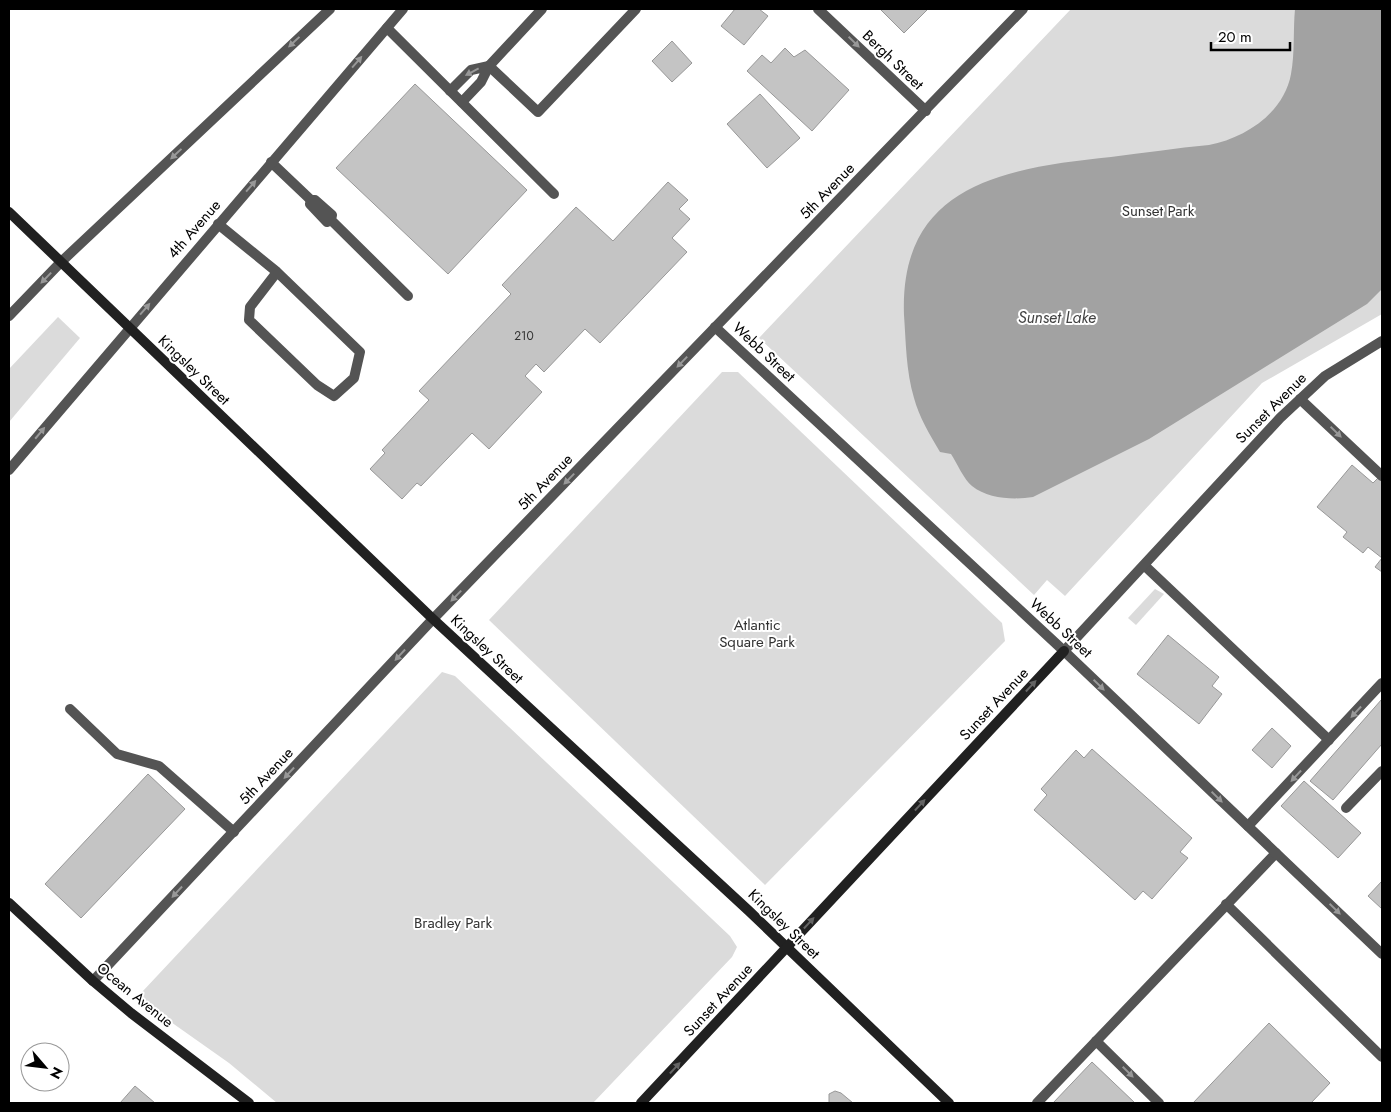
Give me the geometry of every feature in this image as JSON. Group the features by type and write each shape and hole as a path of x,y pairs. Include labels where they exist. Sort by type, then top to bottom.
{"street":[{"path":"9,316 61,262 330,9"},
{"name":"4th Avenue","path":"9,470 403,9"},
{"path":"462,102 481,82 489,66 542,9"},
{"path":"489,66 538,112 636,9"},
{"name":"Bergh Street","path":"818,9 926,111"},
{"name":"5th Avenue","path":"93,981 433,619 1023,9"},
{"path":"387,28 554,194"},
{"path":"450,91 471,70 489,66"},
{"path":"271,162 311,200 315,200 323,206 332,215 331,220 408,296"},
{"name":"Kingsley Street","path":"9,212 433,619 787,948 949,1103"},
{"path":"218,224 277,272 360,352 354,378 334,396 317,385 249,320 250,307 277,272"},
{"name":"Webb Street","path":"716,327 1064,651 1382,954"},
{"name":"Sunset Avenue","path":"641,1103 1145,566 1206,496 1300,399 1325,376 1382,341"},
{"path":"1300,399 1382,476"},
{"path":"1145,566 1329,740"},
{"path":"1248,826 1382,683"},
{"path":"70,709 117,754 159,766 234,832"},
{"path":"1346,808 1382,771"},
{"path":"1037,1103 1276,853"},
{"name":"Ocean Avenue","path":"9,903 93,981 131,1013 249,1103"},
{"path":"1226,904 1382,1057"},
{"path":"1096,1041 1159,1103"}],"green space":[{"name":"Sunset Park","path":"1071,9 1382,9 1382,314 1262,383 1065,596 1047,580 1034,595 759,338"},
{"path":"58,317 80,338 9,422 9,369"},
{"name":"Atlantic Square Park","path":"722,372 738,372 1002,623 1005,641 765,885 489,620"},
{"path":"1155,589 1164,594 1136,625 1128,618"},
{"name":"Bradley Park","path":"442,672 455,676 730,936 737,947 732,957 593,1103 277,1103 229,1063 144,1003 142,992"}],"water":[{"name":"Sunset Lake","path":"1295,9 1382,9 1382,289 1367,304 1149,439 1033,497 1001,498 986,494 972,486 966,480 951,454 940,452 922,419 911,388 904,315 907,271 920,236 940,210 967,191 998,177 1034,168 1072,162 1209,145 1223,142 1249,130 1271,112 1287,88 1292,66"}],"building":[{"path":"735,9 759,9 768,16 744,45 721,26"},
{"path":"880,9 928,9 904,33"},
{"path":"672,41 692,63 672,82 652,61"},
{"path":"785,48 794,57 805,50 849,90 812,131 747,71 762,55 771,63"},
{"path":"415,84 527,190 448,274 336,168"},
{"path":"760,94 800,138 767,168 727,124"},
{"path":"668,182 688,200 679,209 690,219 672,238 687,252 600,343 585,329 544,372 536,364 525,376 542,392 489,449 472,433 421,486 417,483 402,499 370,469 385,453 382,450 429,400 419,391 511,294 502,285 576,207 613,241"},
{"path":"1352,465 1373,483 1378,478 1382,481 1382,558 1368,547 1363,553 1343,537 1347,532 1317,507"},
{"path":"1382,558 1382,572 1375,567"},
{"path":"1168,635 1219,677 1212,686 1222,694 1199,724 1137,674"},
{"path":"1382,699 1382,744 1333,800 1310,781"},
{"path":"1272,728 1291,746 1272,768 1252,750"},
{"path":"1092,749 1192,838 1180,852 1188,858 1152,899 1143,891 1135,900 1034,810 1047,795 1041,789 1076,750 1084,758"},
{"path":"148,774 185,809 81,918 45,884"},
{"path":"1304,781 1361,833 1338,858 1281,806"},
{"path":"1382,881 1382,909 1368,896"},
{"path":"1269,1023 1330,1083 1311,1103 1193,1103"},
{"path":"1092,1062 1135,1103 1053,1103"},
{"path":"135,1086 155,1103 120,1103"},
{"path":"835,1091 841,1093 853,1103 829,1103 829,1094"}]}
